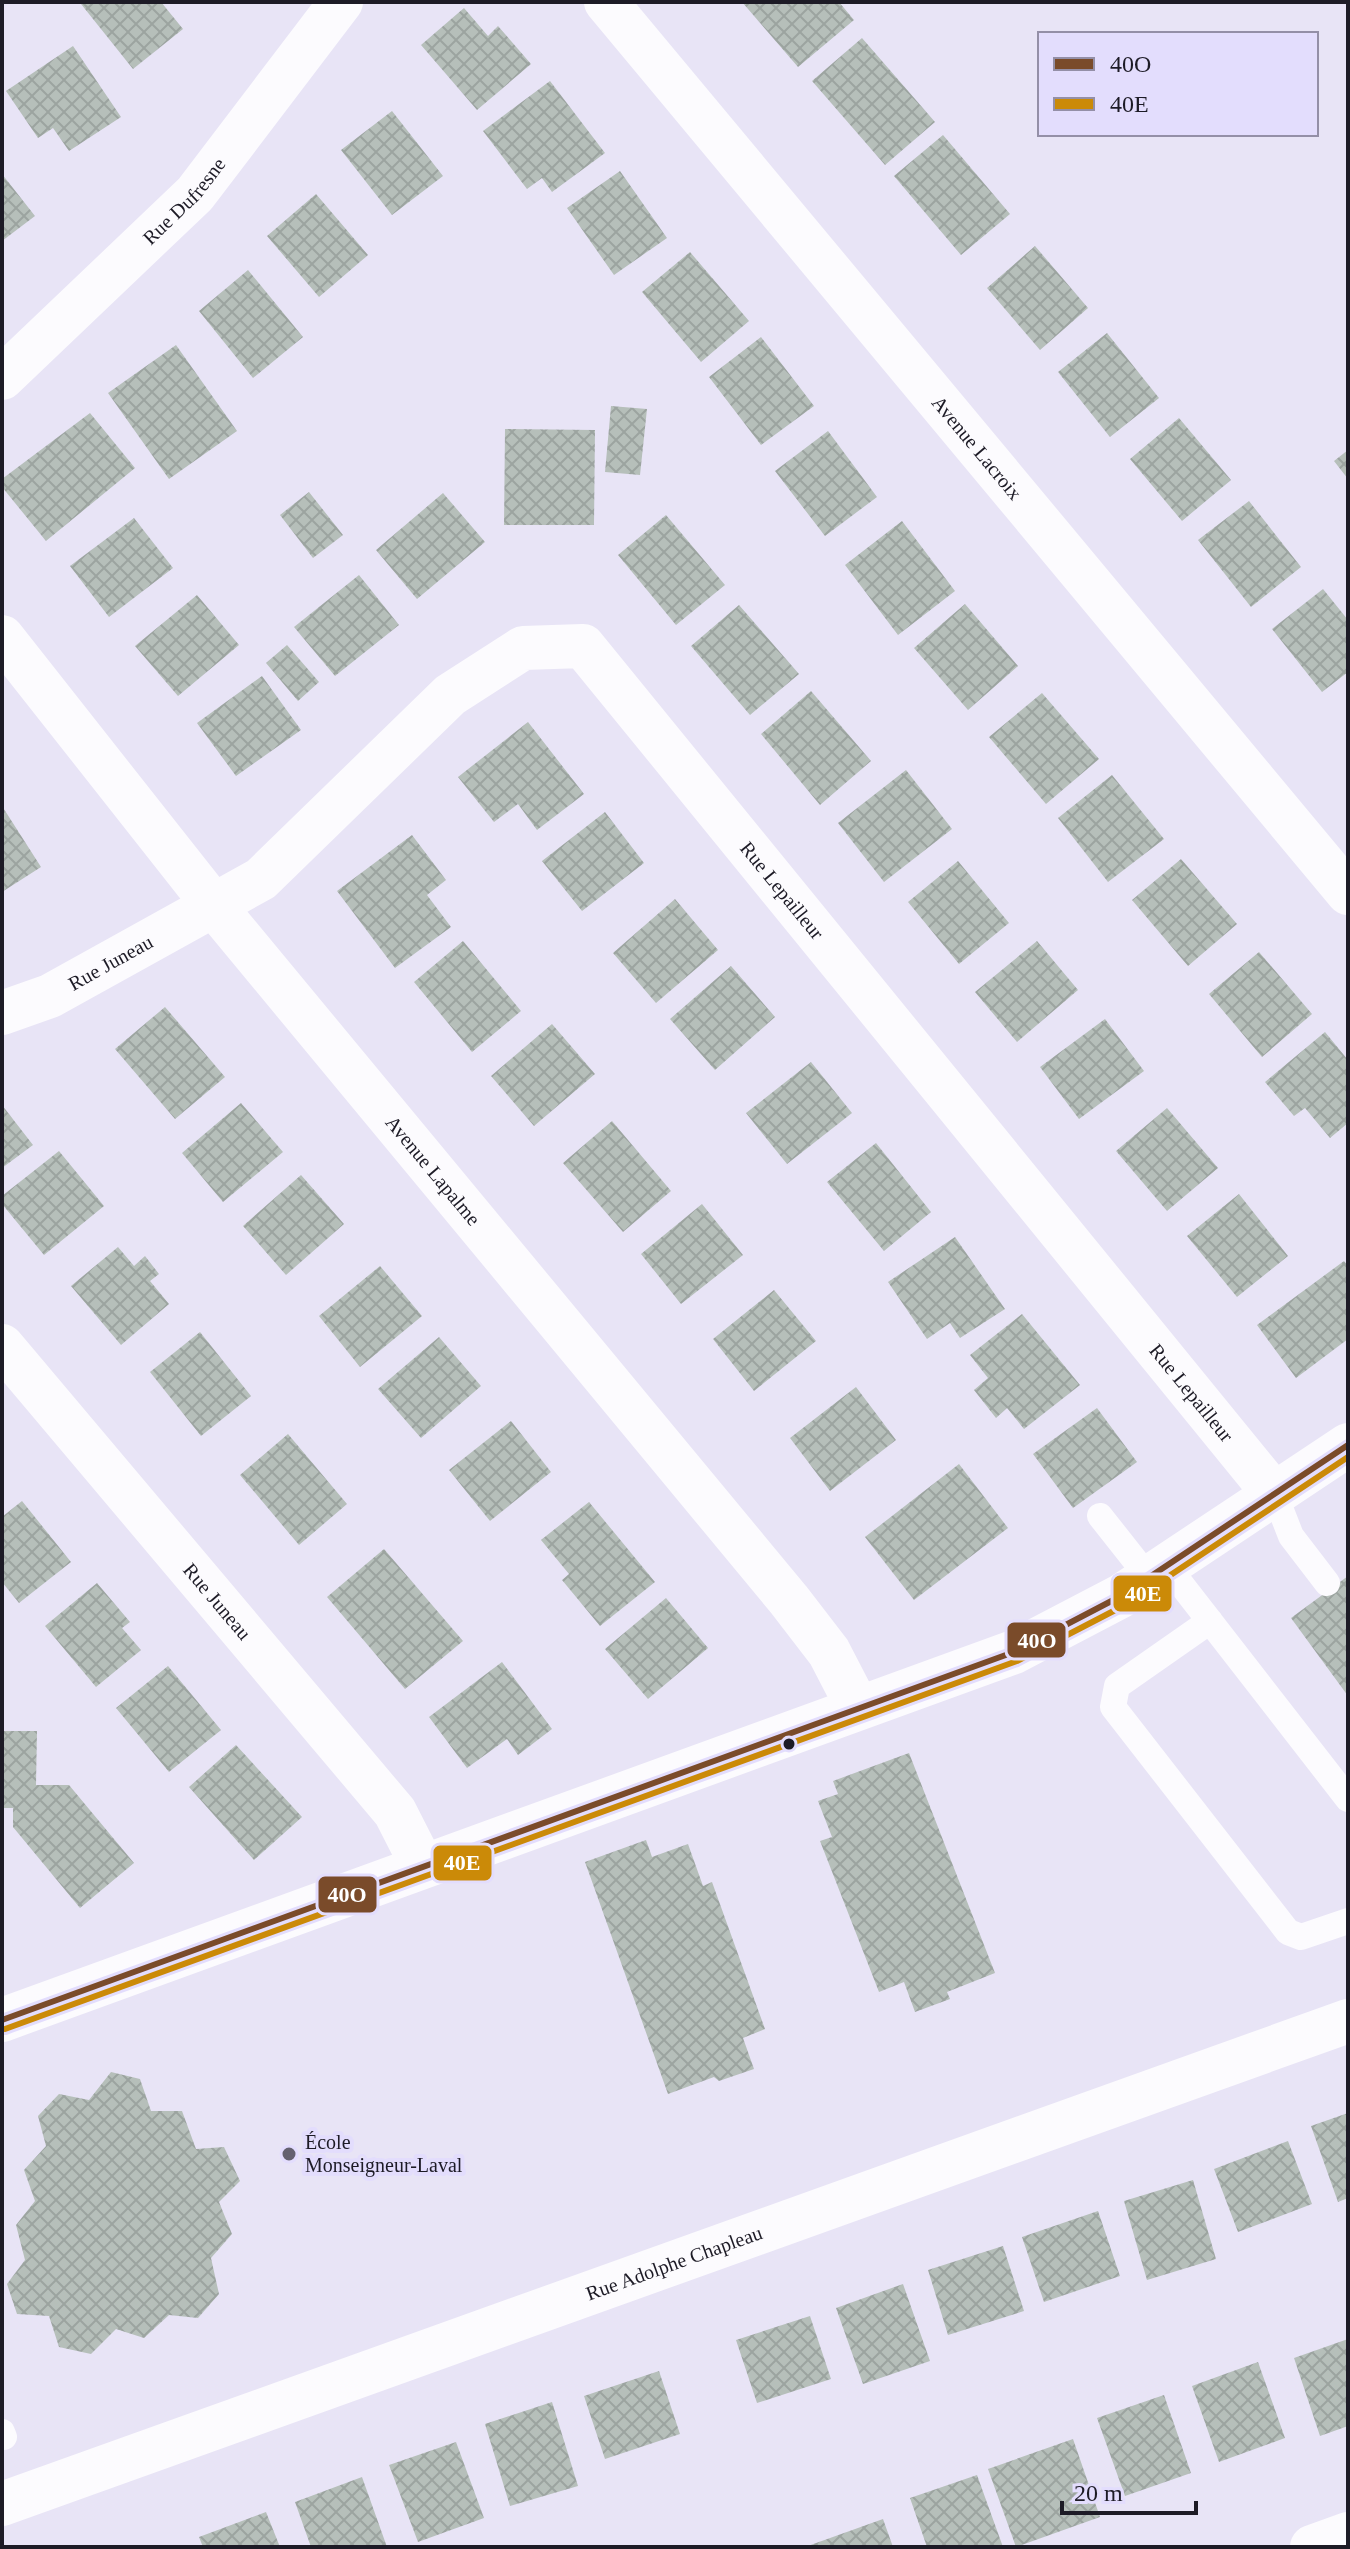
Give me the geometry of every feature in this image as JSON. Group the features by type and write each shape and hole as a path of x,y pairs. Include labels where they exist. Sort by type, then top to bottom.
{"street":[{"name":"Rue Dufresne","path":"2,378 195,194 341,2"},
{"name":"Avenue Lacroix","path":"606,2 1348,893"},
{"name":"Avenue Lapalme","path":"2,637 215,907 789,1600 829,1652 858,1708"},
{"name":"Rue Lepailleur","path":"215,907 261,879 450,695 523,648 583,646 1275,1495"},
{"name":"Rue Juneau","path":"2,1013 50,996 215,907"},
{"name":"Rue Juneau","path":"2,1346 395,1812 422,1865"},
{"path":"2,2020 1038,1641 1158,1572 1348,1445"},
{"name":"Rue Adolphe Chapleau","path":"2,2504 1348,2021"},
{"path":"1312,2547 1348,2534"}],"lane":[{"path":"1275,1495 1291,1536 1327,1583"},
{"path":"1100,1516 1210,1621 1348,1799"},
{"path":"1210,1621 1117,1686 1113,1707 1288,1932 1301,1937 1348,1921"}],"building":[{"path":"161,2 183,29 133,69 81,4"},
{"path":"742,2 839,2 854,20 798,67"},
{"path":"464,8 488,36 498,26 531,64 477,110 421,45"},
{"path":"862,38 935,122 885,165 812,81"},
{"path":"73,46 121,117 69,151 53,128 38,138 6,91"},
{"path":"550,81 605,153 552,192 542,178 527,189 483,131"},
{"path":"392,111 443,176 392,215 341,150"},
{"path":"943,135 1010,214 961,255 894,176"},
{"path":"620,171 667,238 614,275 567,208"},
{"path":"2,174 35,216 2,241"},
{"path":"316,194 368,255 319,297 267,236"},
{"path":"1035,246 1088,308 1040,350 987,288"},
{"path":"690,252 749,321 701,362 642,292"},
{"path":"248,270 303,337 253,378 199,311"},
{"path":"1107,333 1159,398 1110,437 1058,372"},
{"path":"761,337 814,406 761,445 709,377"},
{"path":"176,345 237,431 169,479 108,393"},
{"path":"611,406 647,409 640,475 605,472"},
{"path":"90,413 135,468 46,541 2,487 2,479"},
{"path":"1179,418 1231,480 1182,521 1130,459"},
{"path":"505,429 595,430 594,525 504,525"},
{"path":"828,431 877,497 825,536 775,471"},
{"path":"1348,450 1348,479 1334,461"},
{"path":"309,492 343,535 313,558 280,515"},
{"path":"443,493 485,542 417,599 376,550"},
{"path":"1249,501 1301,567 1251,607 1198,540"},
{"path":"666,515 725,585 676,625 618,555"},
{"path":"134,518 173,568 109,617 70,566"},
{"path":"902,521 955,591 898,635 845,565"},
{"path":"359,575 399,625 335,676 294,627"},
{"path":"1323,589 1348,620 1348,672 1322,692 1272,629"},
{"path":"197,595 239,645 178,696 135,646"},
{"path":"965,604 1018,666 968,710 914,648"},
{"path":"739,605 799,674 750,715 691,646"},
{"path":"287,645 319,682 298,701 266,663"},
{"path":"262,676 301,730 236,776 197,723"},
{"path":"811,691 871,761 820,805 761,734"},
{"path":"1042,693 1099,759 1046,804 989,737"},
{"path":"528,722 584,794 537,830 518,804 494,822 458,777"},
{"path":"906,770 952,829 884,882 838,823"},
{"path":"1112,775 1164,839 1108,882 1058,818"},
{"path":"2,806 41,867 2,892"},
{"path":"605,812 644,863 582,911 542,861"},
{"path":"412,835 446,880 427,895 451,927 395,968 337,891"},
{"path":"1181,859 1237,924 1188,966 1132,900"},
{"path":"958,861 1009,923 959,964 908,902"},
{"path":"675,899 718,950 656,1003 613,953"},
{"path":"463,941 521,1011 472,1052 414,982"},
{"path":"1037,941 1078,990 1017,1042 975,992"},
{"path":"1259,952 1312,1014 1262,1057 1209,994"},
{"path":"731,966 775,1017 715,1070 670,1019"},
{"path":"165,1007 225,1077 175,1119 115,1049"},
{"path":"1105,1019 1144,1071 1079,1119 1040,1067"},
{"path":"552,1024 595,1074 534,1126 491,1076"},
{"path":"1325,1032 1348,1060 1348,1123 1330,1138 1305,1108 1294,1116 1265,1082"},
{"path":"811,1062 852,1113 787,1164 746,1113"},
{"path":"241,1103 283,1152 223,1202 182,1153"},
{"path":"2,1105 33,1145 2,1168"},
{"path":"1167,1108 1218,1168 1167,1211 1116,1151"},
{"path":"612,1121 671,1191 623,1232 563,1163"},
{"path":"876,1143 931,1212 884,1251 827,1182"},
{"path":"59,1151 104,1206 44,1255 2,1204 2,1196"},
{"path":"301,1175 344,1224 286,1275 243,1226"},
{"path":"1239,1194 1288,1256 1237,1297 1187,1236"},
{"path":"702,1204 743,1255 681,1304 641,1254"},
{"path":"955,1237 1005,1309 960,1338 950,1323 927,1339 888,1282"},
{"path":"118,1247 134,1266 145,1256 159,1274 150,1281 169,1304 121,1345 71,1286"},
{"path":"1344,1261 1348,1266 1348,1339 1296,1378 1257,1325"},
{"path":"380,1266 422,1316 360,1367 319,1316"},
{"path":"774,1290 816,1341 754,1391 713,1339"},
{"path":"1022,1314 1080,1385 1024,1429 1007,1408 996,1418 974,1390 988,1378 970,1355"},
{"path":"200,1332 251,1396 201,1436 150,1372"},
{"path":"439,1337 481,1386 421,1438 378,1389"},
{"path":"856,1387 896,1440 830,1491 790,1438"},
{"path":"1097,1408 1137,1462 1073,1508 1033,1454"},
{"path":"511,1421 551,1472 490,1521 449,1470"},
{"path":"288,1434 347,1504 299,1545 240,1475"},
{"path":"959,1464 1008,1528 914,1600 865,1537"},
{"path":"22,1501 71,1562 19,1603 2,1582 2,1517"},
{"path":"589,1502 655,1582 600,1626 562,1580 569,1574 541,1540"},
{"path":"384,1549 463,1641 405,1689 327,1597"},
{"path":"1348,1576 1348,1696 1291,1618"},
{"path":"97,1583 130,1622 122,1628 141,1650 96,1687 45,1626"},
{"path":"666,1598 708,1648 648,1699 605,1649"},
{"path":"502,1662 552,1729 518,1755 507,1739 467,1768 429,1717"},
{"path":"168,1666 221,1730 169,1772 116,1708"},
{"path":"2,1731 37,1731 36,1785 69,1785 134,1863 80,1908 13,1827 13,1808 2,1808"},
{"path":"236,1745 302,1817 254,1860 189,1787"},
{"path":"909,1753 995,1973 947,1992 950,1999 915,2012 904,1982 879,1992 820,1841 832,1837 818,1801 838,1794 833,1781"},
{"path":"646,1840 652,1857 688,1844 703,1886 712,1882 765,2029 743,2038 754,2069 719,2081 714,2077 668,2094 585,1862"},
{"path":"111,2072 140,2079 151,2111 182,2111 196,2149 224,2147 240,2181 219,2202 232,2234 211,2258 219,2294 198,2318 169,2315 144,2338 116,2329 91,2354 59,2347 49,2316 17,2314 7,2284 25,2260 16,2225 35,2201 24,2170 46,2146 38,2116 59,2094 89,2100"},
{"path":"1348,2113 1348,2198 1338,2202 1311,2126"},
{"path":"1288,2141 1312,2204 1238,2232 1214,2169"},
{"path":"1193,2180 1216,2259 1147,2280 1124,2201"},
{"path":"1098,2211 1120,2276 1044,2302 1022,2237"},
{"path":"1003,2246 1024,2311 948,2335 928,2270"},
{"path":"903,2284 930,2361 863,2384 836,2308"},
{"path":"810,2316 831,2379 757,2403 736,2340"},
{"path":"1348,2339 1348,2426 1320,2436 1294,2358"},
{"path":"1258,2362 1285,2438 1219,2462 1192,2386"},
{"path":"659,2371 680,2434 605,2459 584,2396"},
{"path":"1164,2395 1191,2473 1125,2496 1097,2418"},
{"path":"552,2402 578,2486 510,2506 485,2424"},
{"path":"1073,2439 1100,2517 1016,2547 988,2469"},
{"path":"456,2442 484,2518 418,2542 389,2465"},
{"path":"977,2475 1003,2547 927,2547 910,2498"},
{"path":"362,2477 387,2547 311,2547 295,2502"},
{"path":"266,2512 280,2547 203,2547 199,2537"},
{"path":"883,2519 893,2547 805,2547"}],"transit line":[{"name":"40O","path":"2,2020 1014,1652 1121,1596 1348,1445"},
{"name":"40E","path":"5,2029 1017,1661 1127,1604 1348,1457"}],"place":[{"name":"École Monseigneur-Laval","path":"289,2154"}]}
